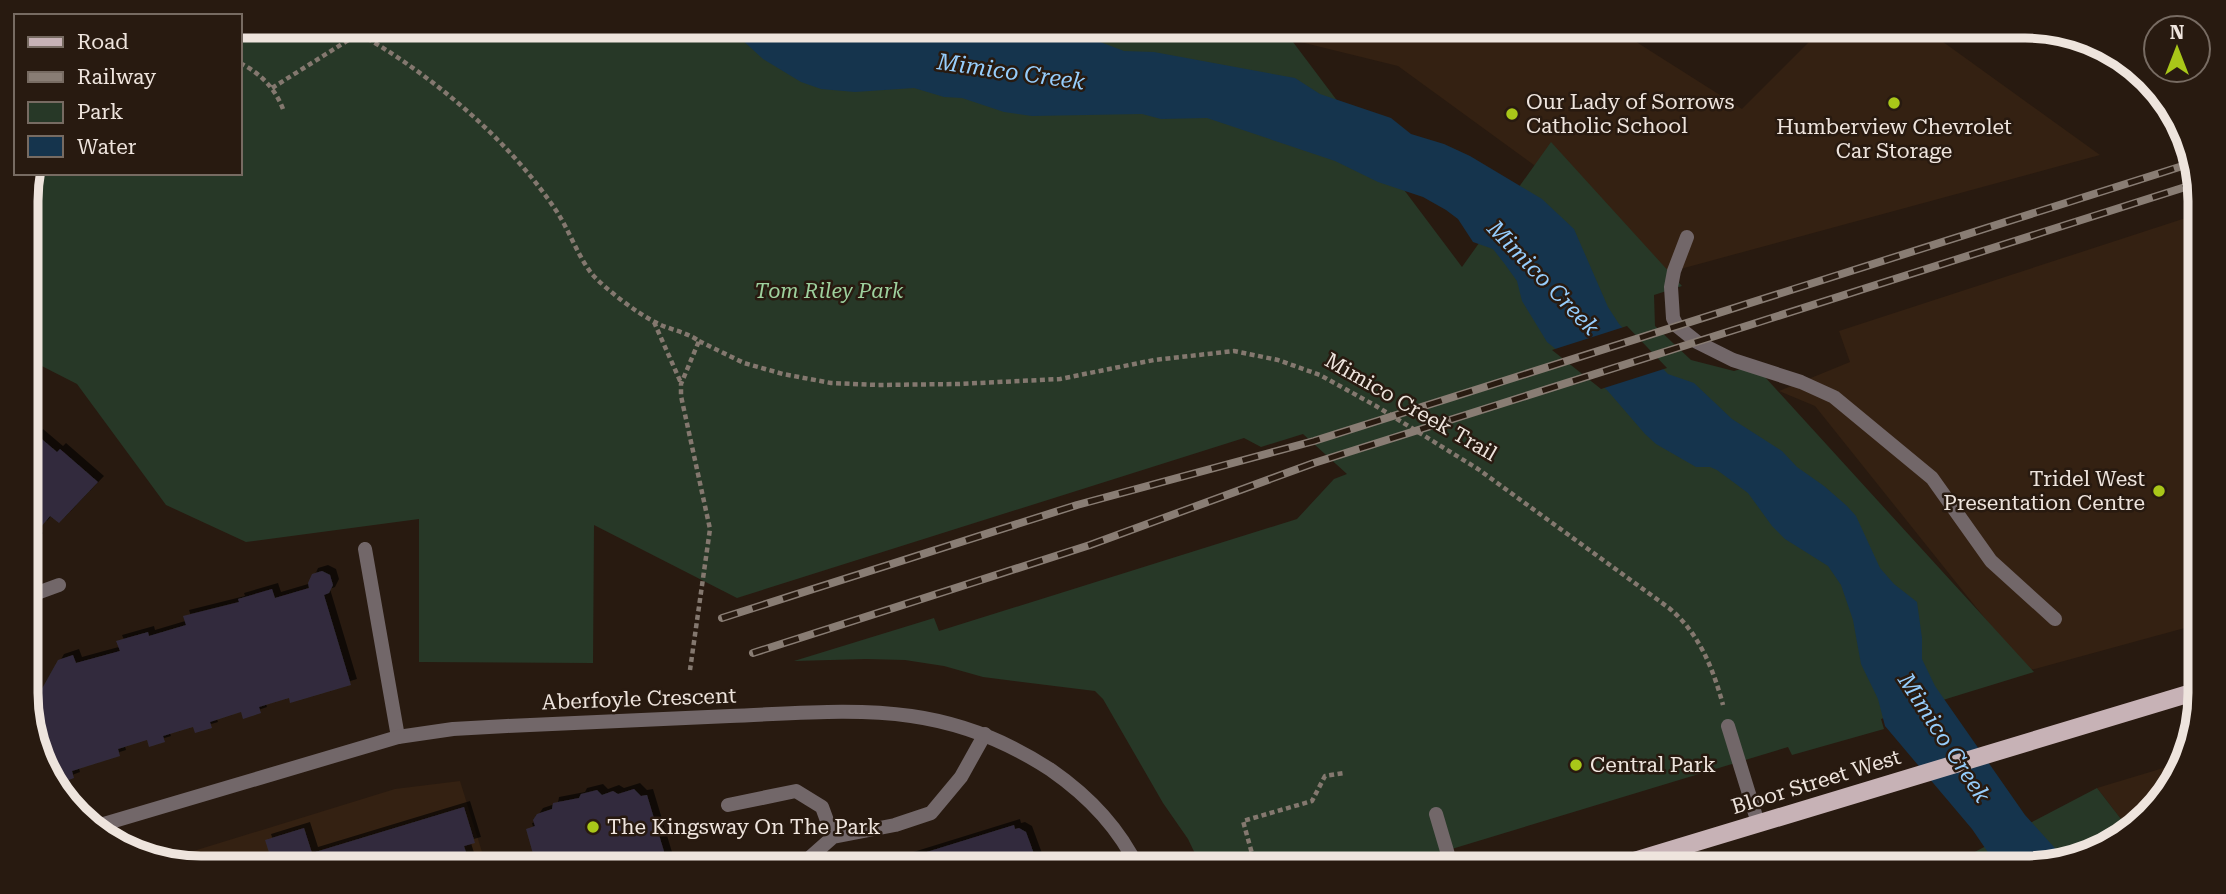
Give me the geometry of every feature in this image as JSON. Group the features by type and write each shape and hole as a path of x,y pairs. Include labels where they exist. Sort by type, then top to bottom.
{"main road":[{"name":"Bloor Street West","path":"1653,855 2188,694"}],"street":[{"path":"1687,237 1671,287 1673,318 1677,326 1697,342 1734,360 1801,382 1834,397 1932,478 1991,561 2055,619"},
{"path":"365,549 398,737"},
{"path":"38,593 59,585"},
{"name":"Aberfoyle Crescent","path":"105,824 398,737 453,729 863,711 931,718 985,734 1030,757 1091,802 1116,832 1130,855"},
{"path":"1728,726 1758,823"},
{"path":"812,856 832,837 895,825 931,813 961,777 985,734"},
{"path":"728,805 796,791 822,807 832,837"},
{"path":"1436,814 1448,855"}],"path":[{"path":"272,88 352,38"},
{"name":"Mimico Creek Trail","path":"365,38 414,67 512,154 556,209 591,273 607,289 654,322 688,333 744,363 831,383 958,384 1060,379 1154,360 1234,351 1278,360 1310,371 1376,406 1478,469 1669,608 1691,630 1711,665 1728,726"},
{"path":"242,64 254,71 272,88 283,109"},
{"path":"654,322 681,384"},
{"path":"690,670 710,529 681,396 681,384 699,341"},
{"path":"1253,855 1243,821 1312,801 1325,776 1344,773"}],"shaded area":[{"name":"Humberview Chevrolet Car Storage","path":"1284,38 1630,38 1742,109 1813,38 1938,38 2100,155 1651,277 1630,235 1398,66"},
{"path":"2188,217 2188,627 2027,671 1815,406 1779,391 1850,362 1839,331"},
{"path":"2170,766 2154,792 2124,822 2097,788"},
{"path":"460,781 483,856 183,854 395,789"}],"green space":[{"name":"Tom Riley Park","path":"242,38 1290,38 1462,267 1551,142 1682,286 1654,295 1655,326 1691,360 1734,371 1754,365 2034,672 1881,719 1884,729 1792,755 1788,747 1431,855 1196,855 1103,699 1095,691 983,677 944,666 905,660 794,661 934,618 939,631 1297,519 1334,479 1347,474 1303,434 1261,447 1244,438 737,598 594,525 593,663 419,662 419,519 246,542 166,505 77,384 39,364 41,175 242,175"},
{"path":"2097,788 2124,822 2096,839 2056,852 2035,855 1969,855"}],"water":[{"name":"Mimico Creek","path":"740,38 1086,38 1124,51 1154,52 1295,78 1320,94 1391,118 1411,134 1444,144 1470,156 1542,199 1574,229 1608,307 1619,324 1668,374 1694,383 1732,419 1782,451 1797,467 1824,486 1856,516 1880,568 1894,584 1917,602 1922,659 1935,686 2025,815 2058,852 2035,855 1990,855 1972,829 1885,726 1878,699 1861,664 1853,620 1841,585 1828,566 1785,539 1748,493 1717,470 1696,467 1656,444 1645,434 1607,390 1547,342 1522,301 1517,281 1504,263 1493,249 1473,242 1458,219 1446,210 1423,197 1378,182 1335,161 1207,118 1161,119 1142,114 1032,116 1004,112 962,98 944,97 914,88 855,92 821,89 801,82 763,59"}],"pier":[{"path":"1627,326 1667,368 1601,389 1552,350"}],"building":[{"path":"39,436 57,452 60,449 98,482 59,523 50,516 41,527 38,524"},
{"path":"322,571 330,575 333,585 329,593 324,595 351,685 290,703 289,698 259,707 261,713 243,719 241,712 210,722 212,728 195,733 193,727 163,736 165,742 149,747 147,740 118,749 120,756 72,771 74,778 65,781 52,756 39,701 41,701 39,694 58,660 73,655 76,663 120,651 116,641 148,632 149,636 186,625 183,616 239,602 238,599 272,589 275,598 309,588 312,574"},
{"name":"The Kingsway On The Park","path":"634,789 641,796 647,795 665,856 534,856 526,829 535,826 533,820 537,814 552,809 553,803 579,798 581,794 597,790 602,795 613,791 618,794"},
{"path":"464,807 475,843 464,846 467,856 270,856 265,840 304,828 312,853"},
{"path":"1014,825 1015,829 1026,832 1035,856 915,856"}],"railway":[{"path":"722,618 1077,505 1314,441 2183,166"},
{"path":"753,653 1090,545 1314,463 2187,187"}],"place":[{"name":"Humberview Chevrolet Car Storage","path":"1894,103"},
{"name":"Our Lady of Sorrows Catholic School","path":"1512,114"},
{"name":"Tridel West Presentation Centre","path":"2159,491"},
{"name":"Central Park","path":"1576,765"},
{"name":"The Kingsway On The Park","path":"593,827"}]}
